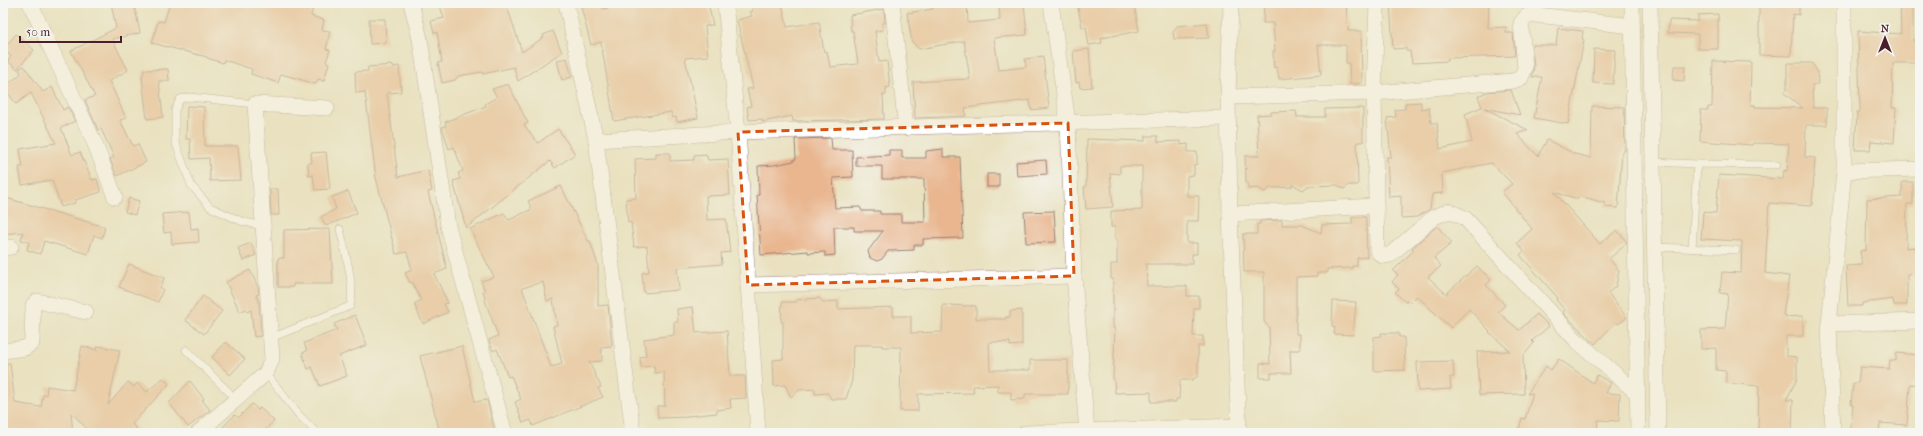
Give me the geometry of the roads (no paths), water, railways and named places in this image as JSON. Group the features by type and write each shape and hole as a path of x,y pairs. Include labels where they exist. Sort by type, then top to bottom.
{"street":[{"path":"30,3 95,144 115,197"},
{"path":"411,3 420,39 448,226 505,433"},
{"path":"566,3 596,140 633,433"},
{"path":"725,3 738,132 758,433"},
{"path":"892,3 906,128"},
{"path":"1052,3 1068,123 1074,276 1090,432"},
{"path":"1025,433 1239,429 1230,214 1228,97 1230,3"},
{"path":"1377,3 1374,93 1377,251 1383,256 1395,252 1434,217 1449,211 1465,218 1576,340 1637,393"},
{"path":"1632,3 1638,433"},
{"path":"1650,3 1658,433"},
{"path":"1833,433 1829,324 1844,171 1844,3"},
{"path":"1228,97 1374,93 1513,81 1521,78 1525,68 1521,23 1527,16 1536,15 1632,26"},
{"path":"198,433 266,373 272,359 255,104 327,108"},
{"path":"596,140 738,132 1228,118"},
{"path":"1844,171 1920,169"},
{"path":"1230,214 1375,206"},
{"path":"748,285 1074,276"},
{"path":"3,350 25,348 32,343 33,305 38,301 86,312"},
{"path":"1829,324 1920,321"}],"lane":[{"path":"255,104 190,97 180,99 175,110 175,141 191,185 210,207 241,222 264,226"},
{"path":"1652,162 1777,165"},
{"path":"1692,249 1697,164"},
{"path":"271,338 350,306 352,300 352,288 340,229"},
{"path":"1654,247 1736,250"},
{"path":"186,350 236,399"},
{"path":"266,373 298,414 317,433"}]}
